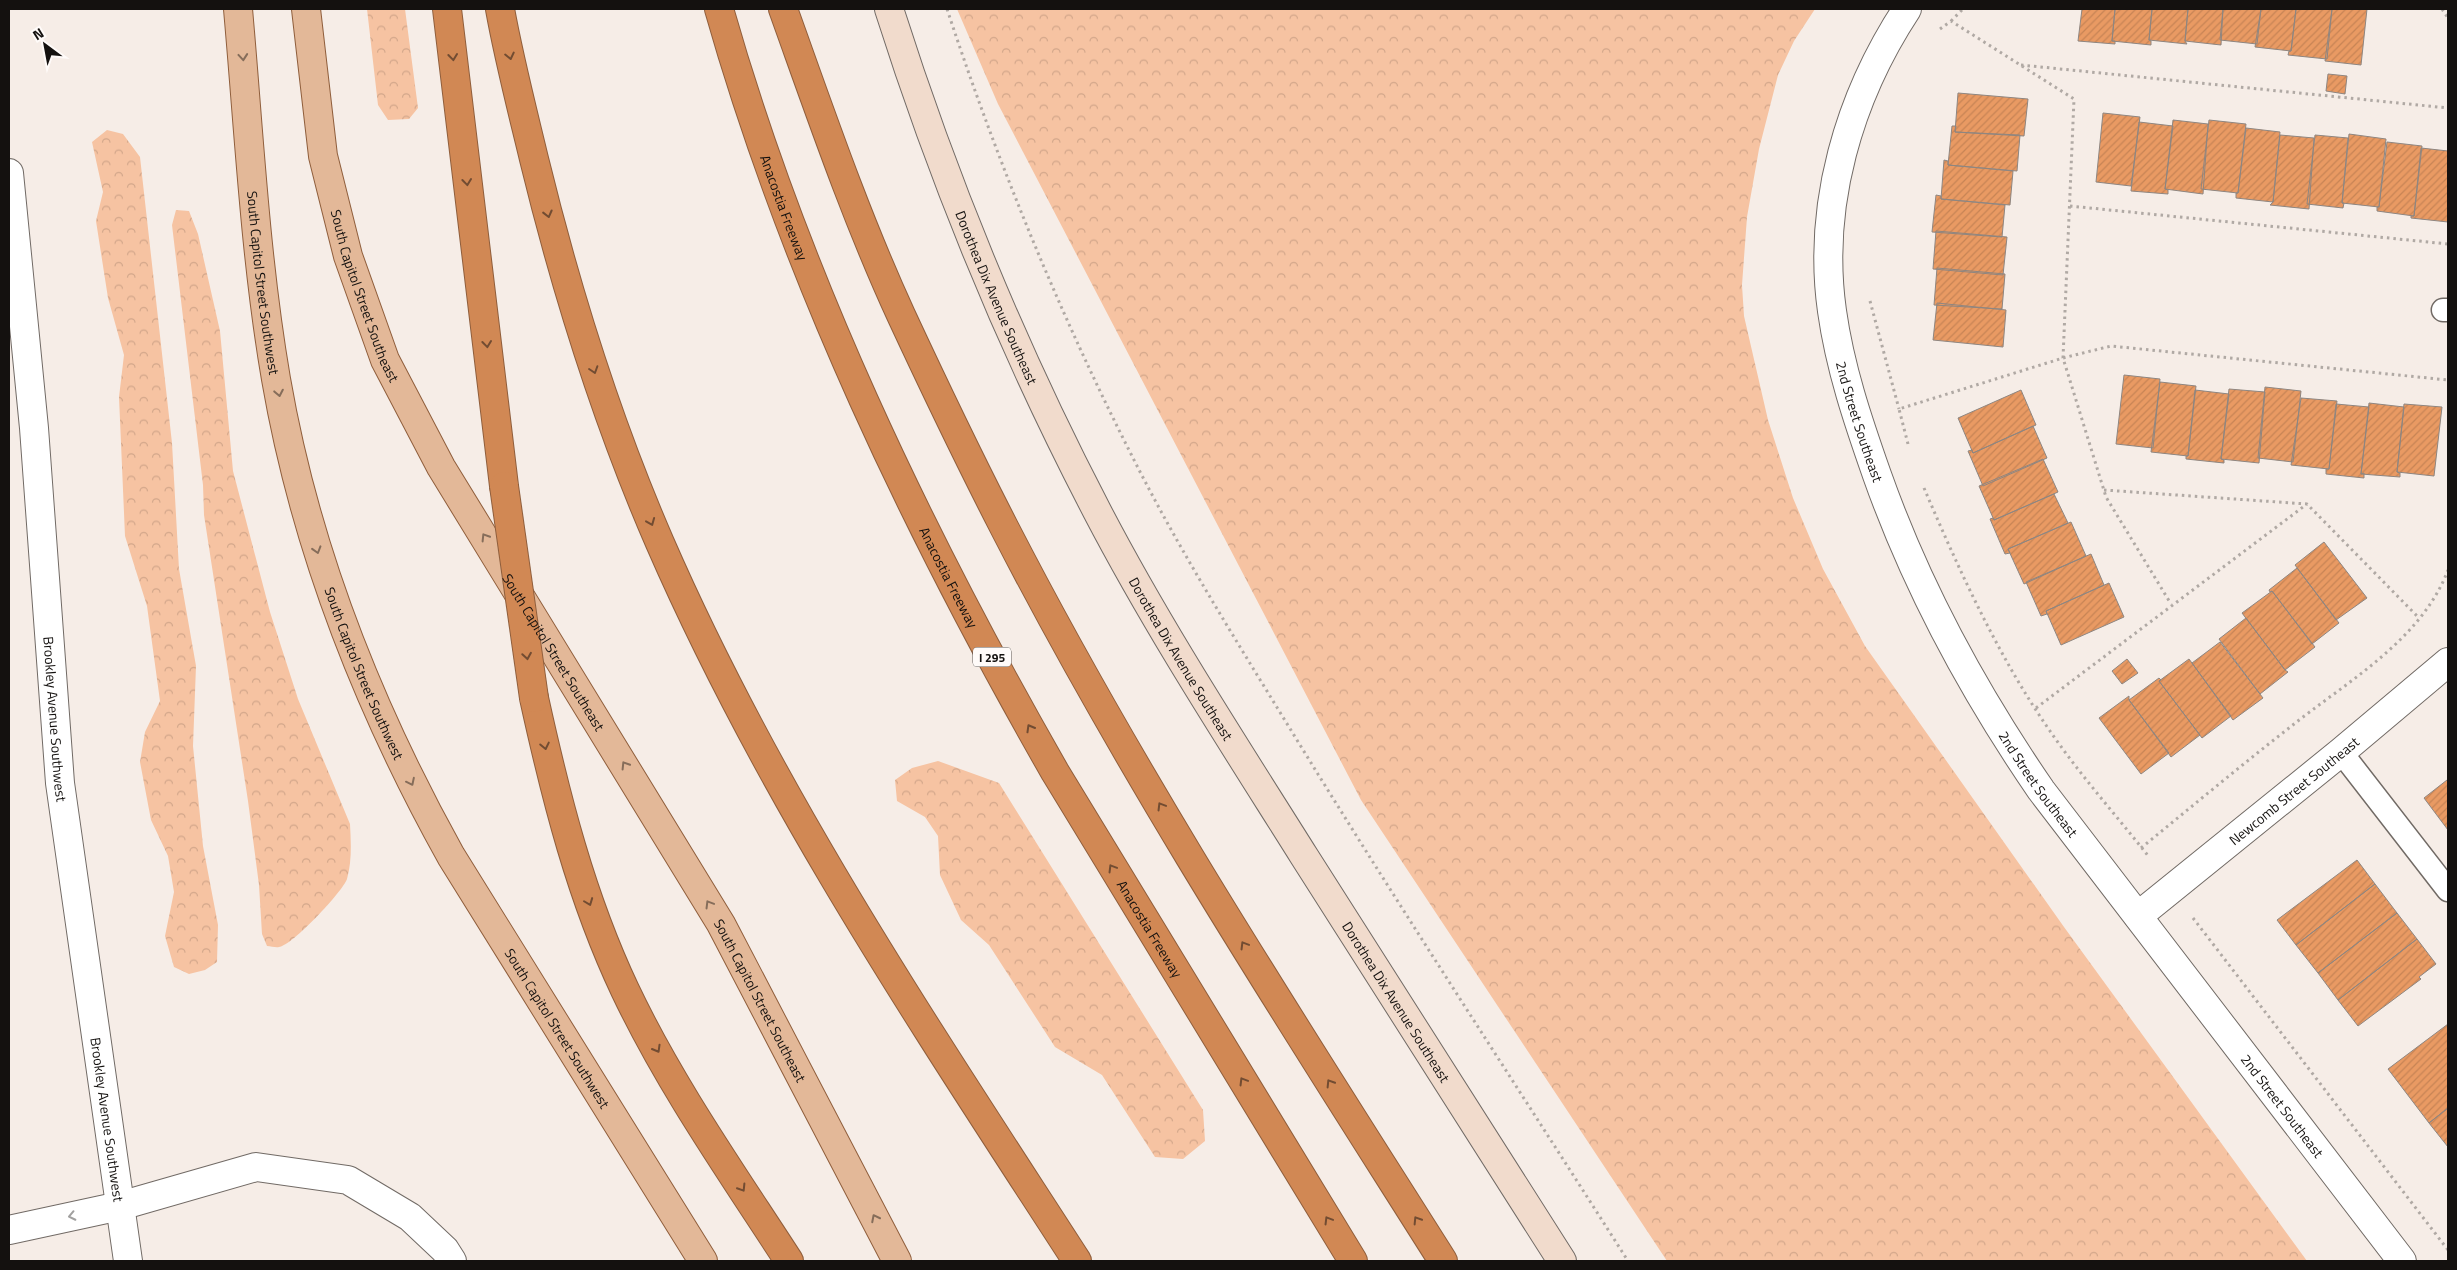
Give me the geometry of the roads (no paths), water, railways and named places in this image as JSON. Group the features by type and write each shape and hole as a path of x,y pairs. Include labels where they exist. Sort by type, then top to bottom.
{"highway":[{"path":"447,9 504,486 534,698 570,843 594,914 625,990 681,1092 789,1261"},
{"path":"500,9 557,251 604,400 660,544 729,688 802,823 883,960 1077,1261"},
{"name":"Anacostia Freeway","path":"719,9 757,132 786,212 840,348 915,507 1016,704 1055,772 1353,1261"},
{"path":"783,9 869,240 904,321 1004,528 1138,768 1286,1014 1443,1261"}],"main road":[{"name":"South Capitol Street Southwest","path":"238,9 259,244 276,379 301,495 319,556 341,619 392,743 418,798 451,856 703,1261"},
{"name":"South Capitol Street Southeast","path":"306,9 323,156 348,256 385,360 441,467 721,924 897,1261"},
{"name":"Dorothea Dix Avenue Southeast","path":"888,9 914,87 968,232 1030,375 1099,515 1217,717 1562,1261"}],"street":[{"name":"2nd Street Southeast","path":"1907,9 1884,44 1853,116 1840,163 1830,230 1829,270 1838,348 1858,423 1907,552 1945,635 1991,714 2041,790 2402,1261"},
{"name":"Brookley Avenue Southwest","path":"9,173 34,428 60,783 128,1261"},
{"name":"Newcomb Street Southeast","path":"2138,916 2341,752 2448,662"},
{"path":"9,1230 120,1206 256,1167 348,1180 410,1216 445,1250 452,1261"}],"lane":[{"path":"2341,752 2448,890"}]}
